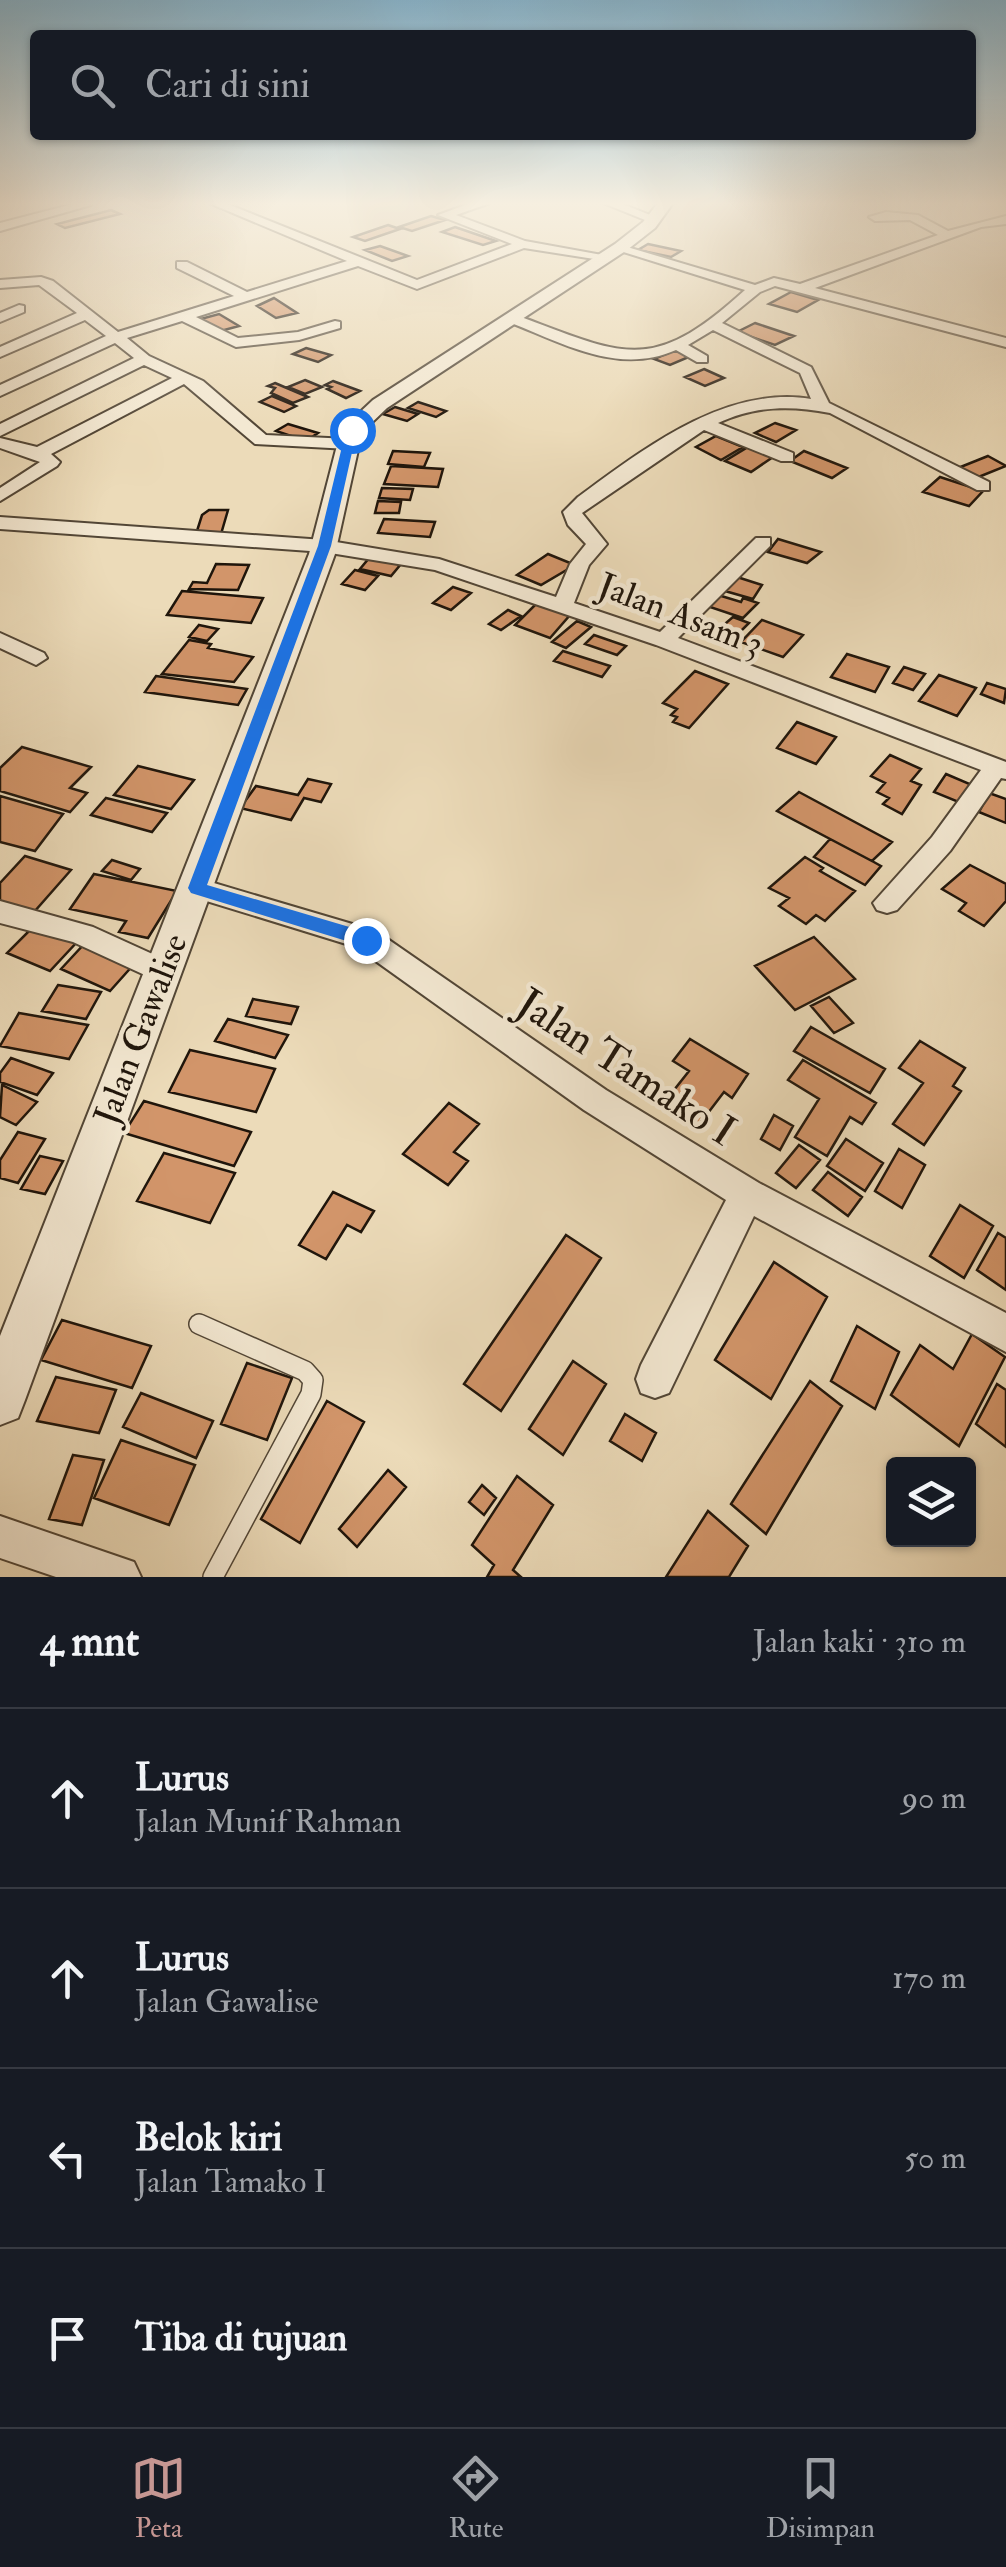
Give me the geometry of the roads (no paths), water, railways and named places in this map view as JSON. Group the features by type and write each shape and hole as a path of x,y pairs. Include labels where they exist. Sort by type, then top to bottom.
{"street":[{"path":"206,277 249,298"},
{"path":"0,391 116,337 313,277"},
{"path":"397,277 420,285 441,277"},
{"path":"0,284 40,281 144,358 214,396 234,419 261,440 349,444 352,430 380,404 576,277"},
{"path":"708,277 755,289"},
{"path":"801,288 833,277"},
{"path":"511,318 628,357 651,354 713,324 755,289 774,282 1006,342"},
{"path":"0,318 19,309"},
{"path":"0,352 87,314"},
{"path":"185,316 236,343 299,336 335,324"},
{"path":"713,324 806,370 822,406"},
{"path":"676,344 702,359"},
{"path":"0,431 144,358"},
{"path":"0,364 35,374"},
{"path":"38,453 184,378"},
{"path":"564,604 580,564 597,544 575,521 572,512 650,455 702,423 739,407 781,402 822,406 856,418 983,486"},
{"path":"702,423 787,457"},
{"path":"0,443 38,453 51,462 0,496"},
{"name":"Jalan Gawalise","path":"0,1400 160,970 197,888 322,553 349,444"},
{"path":"0,523 322,553"},
{"path":"0,536 322,553"},
{"path":"664,640 763,542"},
{"name":"Jalan Asam 3","path":"322,553 440,565 564,604 1001,769"},
{"path":"0,639 29,654 0,664"},
{"path":"887,903 1001,769"},
{"name":"Jalan Tamako I","path":"197,888 366,940 596,1100 747,1194 1006,1333"},
{"path":"0,912 61,925 120,946 160,970"},
{"path":"655,1379 747,1194"},
{"path":"0,1538 119,1577"}],"lane":[{"path":"198,1324 304,1371 313,1380 310,1394 212,1577"}]}
